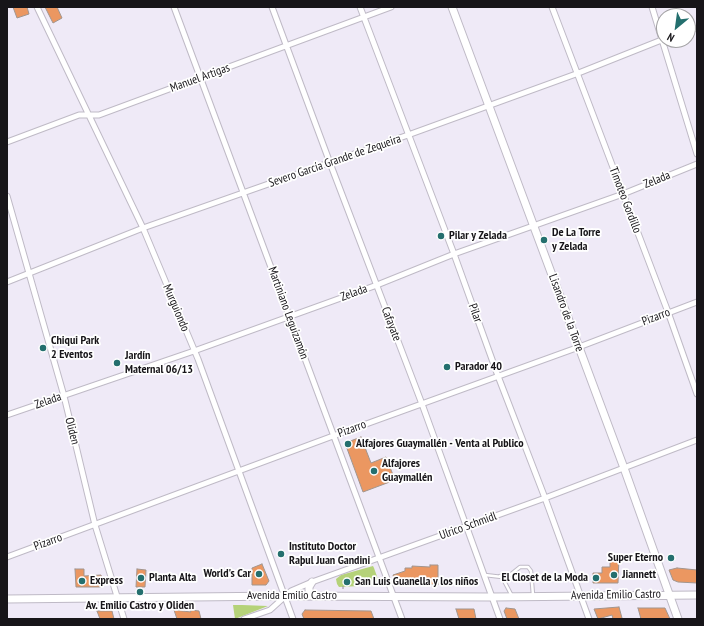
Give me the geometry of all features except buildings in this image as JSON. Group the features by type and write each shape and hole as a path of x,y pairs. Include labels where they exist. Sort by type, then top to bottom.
{"main road":[{"name":"Lisandro de la Torre","path":"452,7 624,468 678,619"},
{"path":"312,582 309,590 310,593 316,596"},
{"name":"Avenida Emilio Castro","path":"7,599 285,596 492,597 697,595"}],"street":[{"name":"Murguiondo","path":"37,7 143,228 194,351 240,471 293,619"},
{"name":"Martiniano Leguizamón","path":"174,7 402,619"},
{"name":"Cafayate","path":"272,7 422,404 500,619"},
{"name":"Pilar","path":"360,7 454,254 589,619"},
{"name":"Manuel Artigas","path":"7,142 79,116 100,115 391,7"},
{"name":"Timoteo Gordillo","path":"552,7 576,74 668,312 697,394"},
{"path":"652,7 656,19"},
{"name":"Severo García Grande de Zequeira","path":"7,282 143,228 408,135 576,74 656,43"},
{"path":"665,48 697,154"},
{"name":"Zelada","path":"7,415 194,351 377,285 454,254 623,194 697,164"},
{"name":"Oliden","path":"7,196 64,396 95,525 124,619"},
{"name":"Pizarro","path":"7,557 333,436 579,347 697,302"},
{"name":"Ulrico Schmidl","path":"244,619 270,610 278,605 291,591 312,582 467,527 697,440"}],"lane":[{"path":"484,575 506,576 510,575 520,567 528,567 531,571 533,596"},
{"path":"500,576 504,579 512,596"}],"path":[{"path":"343,596 343,581 350,578"},
{"path":"372,578 387,578"}],"green space":[{"path":"373,566 380,585 339,587 337,584 336,579 341,575"},
{"path":"233,605 242,605 268,606 235,619"}],"place":[{"name":"Pilar y Zelada","path":"441,236"},
{"name":"De La Torre y Zelada","path":"544,240"},
{"name":"Chiqui Park 2 Eventos","path":"43,348"},
{"name":"Jardín Maternal 06/13","path":"117,363"},
{"name":"Parador 40","path":"447,367"},
{"name":"Alfajores Guaymallén - Venta al Publico","path":"348,444"},
{"name":"Alfajores Guaymallén","path":"374,471"},
{"name":"Instituto Doctor Raþul Juan Gandini","path":"281,554"},
{"name":"Super Eterno","path":"671,558"},
{"name":"World's Car","path":"259,574"},
{"name":"Jiannett","path":"614,575"},
{"name":"Planta Alta","path":"141,578"},
{"name":"El Closet de la Moda","path":"596,578"},
{"name":"Express","path":"82,581"},
{"name":"San Luis Guanella y los niños","path":"347,582"},
{"name":"Av. Emilio Castro y Oliden","path":"140,592"}]}
